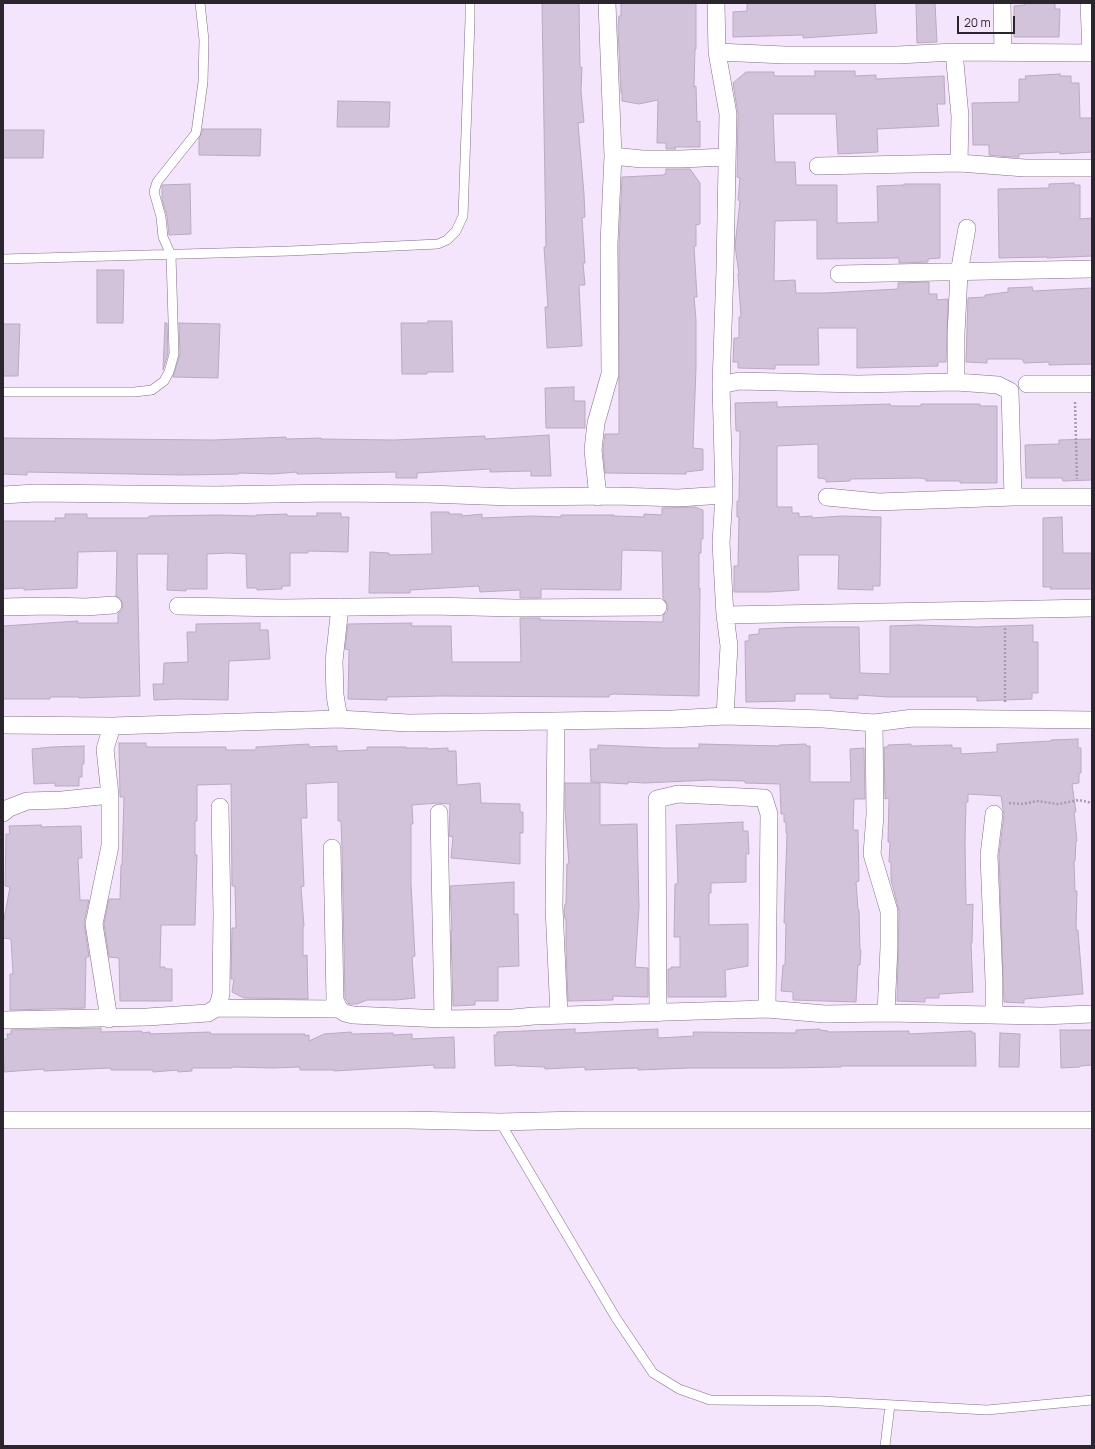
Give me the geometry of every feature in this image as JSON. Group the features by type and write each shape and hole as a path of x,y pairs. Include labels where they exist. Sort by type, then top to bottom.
{"street":[{"path":"598,497 594,450 596,423 610,374 609,244 613,156 607,3"},
{"path":"716,3 717,52 728,114 721,385 724,495 722,543 725,615 729,646 726,716"},
{"path":"1002,3 1003,52"},
{"path":"717,52 793,55 898,55 954,52 1091,53 1088,3"},
{"path":"954,52 960,116 959,163"},
{"path":"613,156 642,159 726,157"},
{"path":"818,166 959,163 1025,168 1092,168"},
{"path":"956,382 956,334 959,273 967,228"},
{"path":"839,274 1092,270"},
{"path":"721,385 739,381 858,384 956,382 998,385 1010,391 1013,496"},
{"path":"1026,384 1092,384"},
{"path":"3,494 421,494 511,497 616,496 678,498 724,495"},
{"path":"827,497 878,502 1013,496 1085,497"},
{"path":"3,607 86,607 113,605"},
{"path":"178,606 282,608 431,606 515,608 658,607"},
{"path":"338,719 335,695 334,660 340,607"},
{"path":"725,615 1092,608"},
{"path":"3,725 112,726 338,719 408,722 674,720 726,716 874,722 913,718 1092,720"},
{"path":"556,721 554,907 559,1015"},
{"path":"874,722 875,814 872,854 889,911 886,1013"},
{"path":"109,1018 94,924 110,846 110,795 105,749 112,726"},
{"path":"658,1013 657,799 678,794 764,798 769,814 767,1009"},
{"path":"3,813 9,808 27,800 62,800 110,795"},
{"path":"216,1008 219,1002 221,987 222,913 220,807"},
{"path":"439,813 443,1019"},
{"path":"994,814 989,855 994,1014"},
{"path":"332,848 335,1000 339,1009"},
{"path":"3,1020 147,1017 208,1012 216,1008 339,1009 346,1013 361,1016 443,1019 767,1009 825,1014 886,1013 1042,1016 1092,1014"},
{"path":"3,1120 408,1120 500,1122 579,1120 1092,1120"}],"lane":[{"path":"3,392 134,392 152,390 164,381 169,372 174,354 171,255 163,237 161,217 154,192 157,182 196,133 203,82 204,40 200,3"},
{"path":"3,258 171,255 438,244 452,236 463,216 470,3"},
{"path":"500,1122 616,1318 653,1374 679,1389 710,1400 820,1401 987,1410 1092,1400"},
{"path":"885,1446 890,1405"}],"path":[{"path":"1074,384 1085,497"},
{"path":"1005,718 1006,610"},
{"path":"994,814 998,804 1002,802 1023,804 1037,801 1058,804 1079,800 1092,803"}],"building":[{"path":"542,3 579,3 580,68 582,67 581,91 584,122 578,123 585,217 582,218 585,285 579,285 582,346 547,348 545,307 548,307 544,247 546,247"},
{"path":"621,3 696,3 694,87 696,86 697,122 700,121 700,147 674,147 676,149 666,149 666,143 657,143 658,100 639,104 622,101 618,27 619,16 621,16"},
{"path":"747,3 875,3 877,33 803,38 803,35 733,37 733,12 747,11"},
{"path":"916,3 935,3 937,42 917,43"},
{"path":"1024,3 1055,3 1055,9 1060,9 1059,37 1014,37 1014,6 1025,5"},
{"path":"815,71 855,71 855,76 876,75 876,79 944,76 945,104 937,104 939,126 877,129 878,152 838,154 836,114 773,114 775,162 795,162 796,185 837,185 837,223 878,222 877,186 940,184 940,258 928,259 928,262 899,263 899,258 817,259 817,220 775,221 774,281 795,280 796,293 898,289 898,283 929,282 929,294 937,294 937,300 948,299 946,362 938,362 938,366 857,368 857,328 818,328 819,365 775,365 775,369 738,368 738,362 733,362 734,338 739,338 739,317 741,317 739,274 735,246 740,201 738,200 740,178 737,177 738,114 733,83 746,72 774,72 774,76 815,76"},
{"path":"1060,74 1060,76 1071,76 1071,83 1079,83 1080,118 1092,118 1092,152 1019,154 1019,157 1010,157 989,155 989,145 973,145 972,103 1019,102 1019,79 1026,79 1025,76"},
{"path":"338,101 390,102 389,127 337,127"},
{"path":"203,129 261,129 260,156 199,155 199,139"},
{"path":"3,130 44,130 43,158 3,158"},
{"path":"666,169 690,169 700,183 700,224 696,225 696,246 694,246 697,297 694,297 696,320 696,368 693,448 703,449 703,470 686,472 686,474 605,473 603,450 605,434 619,434 619,244 622,177 664,175 666,174"},
{"path":"1074,183 1074,185 1080,185 1080,219 1092,218 1092,256 999,258 998,189 1049,188 1049,184"},
{"path":"190,184 191,234 169,235 167,216 162,199 162,185"},
{"path":"97,270 124,270 123,323 97,323"},
{"path":"1032,287 1033,291 1092,288 1092,364 1049,365 1049,362 1024,363 1022,359 987,359 987,363 966,362 968,298 985,297 985,295 1008,292 1008,288"},
{"path":"428,321 452,321 453,372 402,374 401,323 428,323"},
{"path":"165,323 167,323 168,353 163,370"},
{"path":"179,323 220,324 218,378 173,377 180,354"},
{"path":"3,324 20,324 18,376 3,376"},
{"path":"574,387 574,401 585,401 585,428 546,428 545,388"},
{"path":"777,402 777,407 890,404 891,406 921,406 921,404 980,404 980,406 997,406 997,483 926,481 926,479 919,478 850,479 850,481 826,482 826,479 818,478 818,444 777,446 777,507 792,507 792,513 799,513 799,517 881,517 880,586 873,586 873,590 838,589 839,555 798,555 799,590 734,592 734,566 738,566 739,517 737,517 737,501 739,501 740,431 736,431 735,403"},
{"path":"549,435 551,476 531,476 531,471 490,472 490,469 417,473 417,478 396,478 396,472 297,474 297,472 272,474 239,473 183,475 27,472 27,475 3,474 3,438 213,440 286,437 286,439 321,438 394,440 485,436 485,439"},
{"path":"1092,439 1092,480 1063,481 1062,478 1026,478 1025,445 1059,444 1059,440"},
{"path":"695,507 703,510 703,539 701,539 701,553 699,553 699,696 614,694 609,695 609,697 441,696 387,697 387,700 348,699 349,650 345,649 348,624 412,623 411,626 451,626 452,662 521,662 520,618 540,618 540,620 663,622 663,615 667,612 668,607 663,598 662,551 622,550 621,590 541,589 541,598 520,598 520,590 480,592 479,586 410,590 410,593 369,593 370,552 389,553 389,555 432,554 431,512 449,512 449,514 462,514 462,516 482,514 482,518 532,516 561,517 561,515 614,515 644,517 644,514 662,515 662,508"},
{"path":"317,513 341,513 341,517 349,517 348,552 308,551 308,553 290,553 290,586 282,586 282,589 257,590 257,588 247,588 246,554 229,553 207,554 207,589 186,589 186,591 167,590 168,554 137,554 140,696 3,699 3,626 78,621 77,623 118,623 118,614 122,610 123,605 121,599 116,596 117,551 78,552 77,588 24,590 24,588 4,589 3,521 56,521 55,518 65,518 65,514 87,514 87,518 149,518 149,516 256,516 287,514 287,516 317,516"},
{"path":"1062,517 1063,553 1092,553 1092,589 1050,589 1051,587 1043,587 1043,518"},
{"path":"260,623 260,630 268,630 270,659 229,661 228,700 154,700 153,684 163,684 164,663 188,662 187,632 196,632 196,624"},
{"path":"918,625 977,627 1033,625 1033,642 1038,642 1038,693 1032,693 1032,699 977,701 977,697 889,697 858,695 858,699 830,698 830,694 795,694 795,701 746,702 745,641 749,641 749,635 759,634 759,629 859,627 860,673 890,674 890,626"},
{"path":"1078,739 1078,748 1081,748 1081,773 1079,773 1079,783 1072,784 1076,812 1074,812 1077,841 1074,861 1075,891 1077,891 1076,930 1078,930 1083,994 1024,999 1024,1003 1004,1002 999,855 1004,815 1001,796 968,794 968,802 966,802 965,843 966,905 973,904 971,943 973,992 939,994 939,998 925,998 925,1002 897,1001 899,911 891,880 891,862 889,862 889,798 885,799 884,747 888,747 888,745 911,744 911,746 952,745 952,748 961,748 961,754 997,752 997,744"},
{"path":"119,743 146,743 146,747 226,747 226,750 256,750 256,747 309,744 309,747 337,746 337,751 367,750 367,747 406,747 428,749 448,748 448,751 456,751 457,785 480,783 481,803 520,804 520,812 523,812 523,833 520,833 520,864 451,858 453,837 449,836 450,804 438,803 412,805 413,824 411,824 411,884 415,956 412,957 415,998 396,1000 367,1000 357,1004 349,1004 345,998 342,848 341,821 338,821 338,782 306,784 307,818 301,818 304,886 301,887 304,926 303,956 307,955 308,999 244,998 232,992 234,979 231,979 232,928 236,928 235,886 232,886 231,784 197,785 197,821 195,821 195,855 197,855 195,925 161,925 160,967 172,969 172,1001 120,1001 119,958 109,957 104,924 109,899 120,899 124,797 120,797"},
{"path":"699,744 779,746 806,744 806,746 810,746 810,782 851,782 850,749 864,748 865,799 854,799 853,830 858,830 859,881 856,882 861,950 860,965 858,965 856,1002 793,1000 793,992 781,991 783,965 785,965 786,923 784,923 787,833 786,822 784,822 784,814 781,814 780,784 711,780 645,783 628,782 628,784 591,782 590,749 598,749 598,745 699,748"},
{"path":"84,746 84,764 82,764 82,777 79,777 79,786 55,786 55,783 34,784 32,749"},
{"path":"565,783 600,783 600,825 637,824 639,907 635,967 648,968 648,997 613,996 613,1000 568,1001 566,919 564,911 566,904 567,864 569,864 565,810"},
{"path":"743,822 743,831 748,831 749,854 746,854 746,882 711,883 711,893 709,893 709,925 748,924 748,966 725,970 726,997 668,997 668,969 671,969 671,967 680,967 680,937 674,937 675,884 678,884 676,825"},
{"path":"41,825 41,827 81,826 82,858 78,858 80,900 89,900 84,922 89,957 86,957 85,1008 10,1010 10,974 13,974 11,939 3,938 3,925 10,887 5,886 6,834 10,834 9,826"},
{"path":"514,882 514,914 518,914 519,966 498,967 498,1001 475,1001 475,1005 453,1006 450,886"},
{"path":"101,1028 101,1032 142,1031 142,1033 150,1032 150,1034 210,1032 211,1034 305,1034 305,1036 309,1035 309,1041 324,1034 351,1032 352,1034 412,1034 412,1039 454,1037 455,1068 434,1068 434,1065 334,1071 300,1070 300,1067 232,1067 192,1068 192,1071 178,1072 178,1070 153,1072 153,1070 111,1070 111,1068 44,1071 44,1069 4,1072 3,1039 8,1039 7,1034 11,1034 11,1030"},
{"path":"575,1029 575,1033 658,1029 658,1038 694,1036 693,1032 796,1033 796,1030 820,1029 828,1032 909,1031 909,1034 972,1031 972,1033 975,1033 976,1066 841,1066 638,1070 638,1068 585,1070 585,1067 545,1069 545,1067 516,1065 495,1066 494,1035 497,1035 497,1032"},
{"path":"1060,1030 1092,1030 1092,1065 1061,1068"},
{"path":"1000,1033 1020,1034 1019,1067 999,1067"}]}
